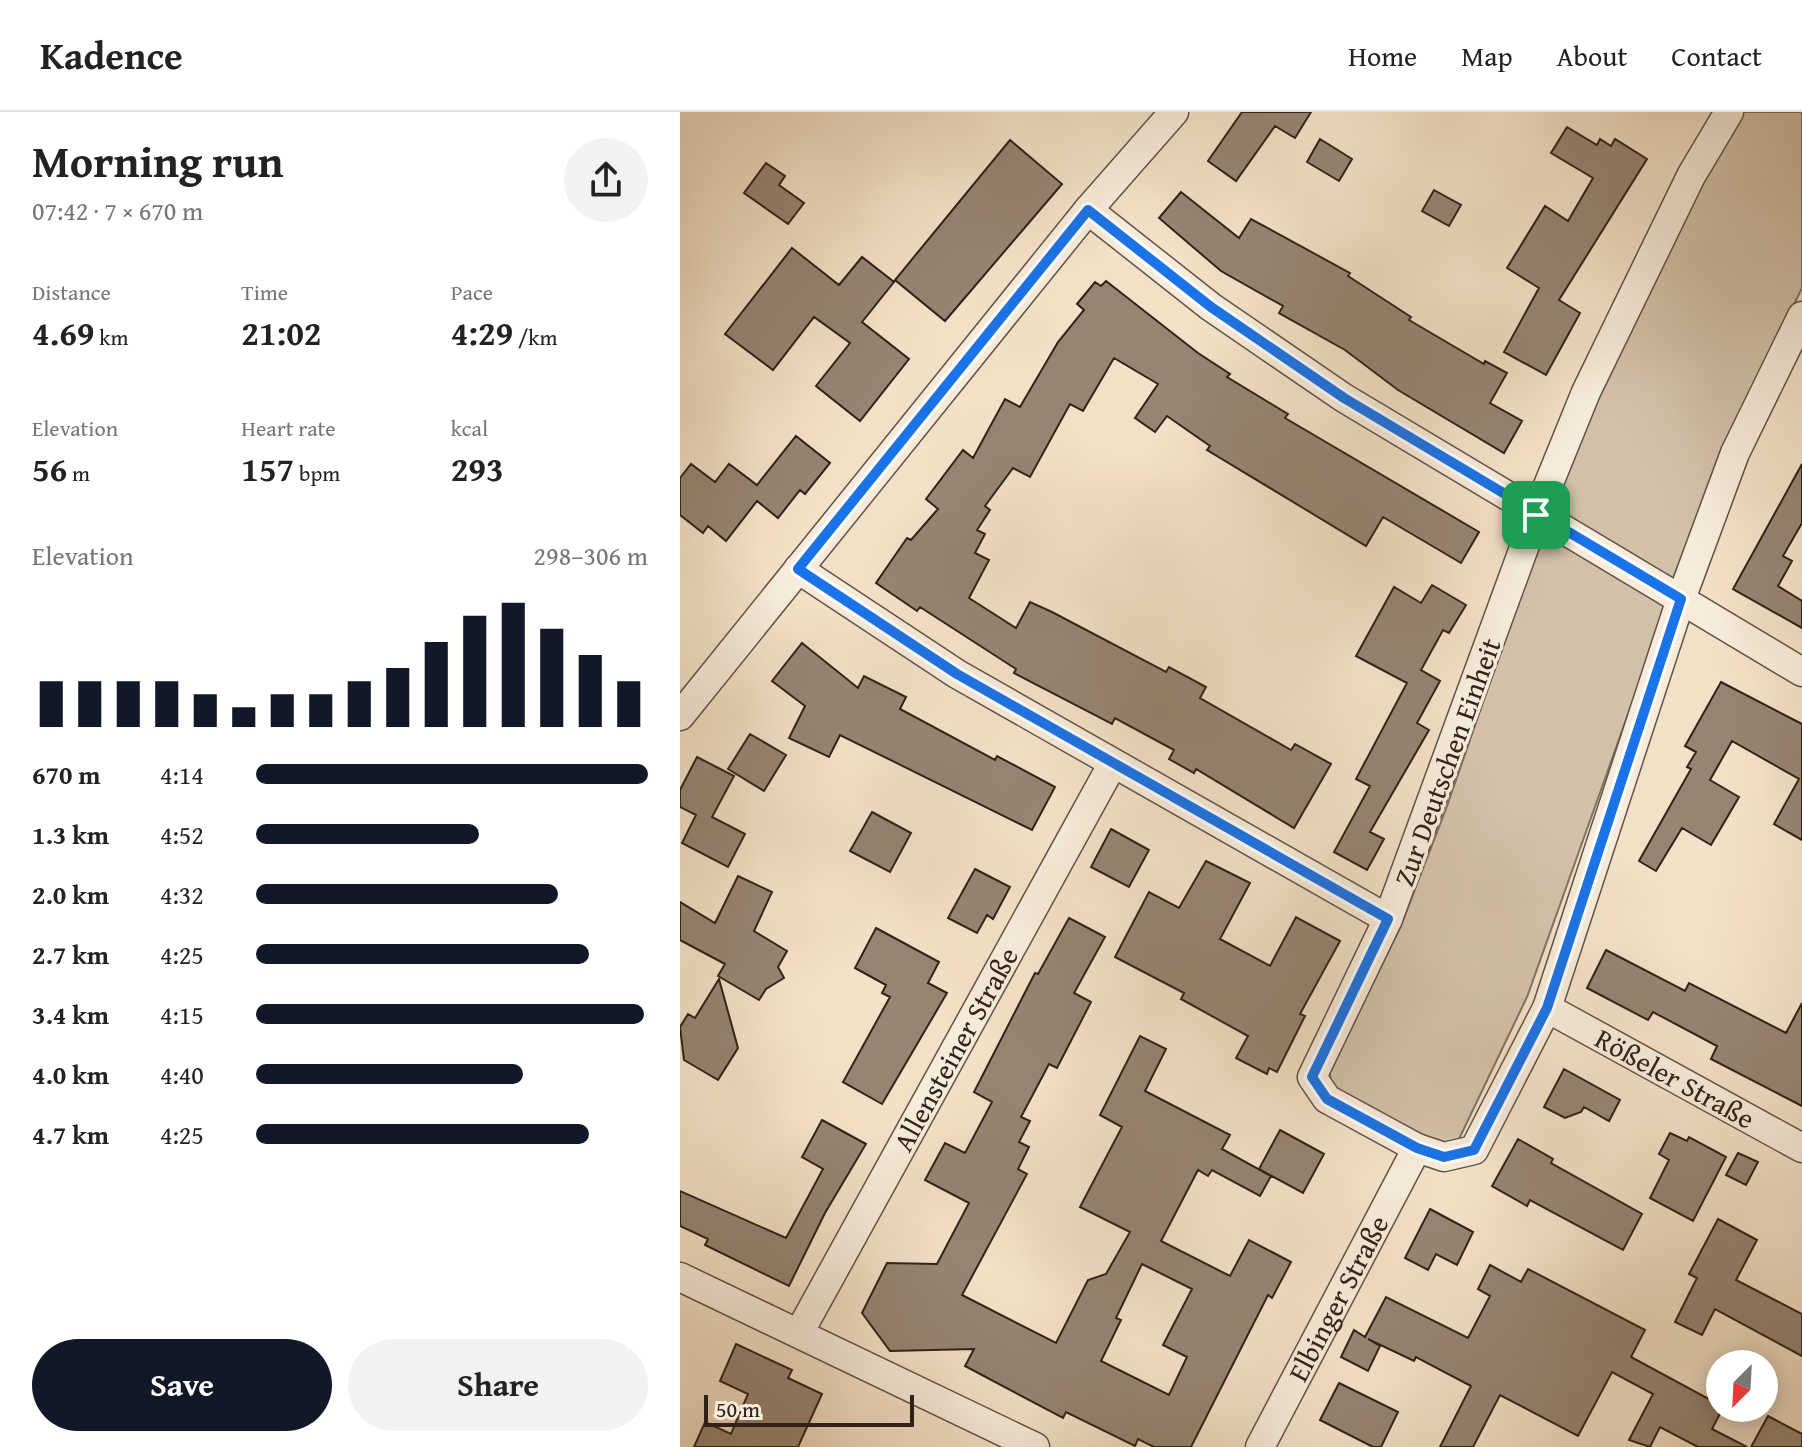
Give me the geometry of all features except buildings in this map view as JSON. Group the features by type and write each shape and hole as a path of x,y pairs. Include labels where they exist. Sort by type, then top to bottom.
{"street":[{"path":"680,716 1088,210 1174,112"},
{"name":"Zur Deutschen Einheit","path":"1729,112 1691,176 1586,392 1536,515 1388,919 1312,1077 1327,1099 1417,1148 1444,1157 1474,1150 1547,1008 1681,599 1735,453 1802,316"},
{"path":"1088,210 1211,307 1333,391 1802,672"},
{"path":"798,569 957,674 1112,765 1388,919"},
{"name":"Allensteiner Straße","path":"799,1333 1112,765"},
{"name":"Rößeler Straße","path":"1547,1008 1802,1148"},
{"name":"Elbinger Straße","path":"1260,1447 1417,1148"},
{"path":"680,1277 1035,1447"}],"shaded area":[{"path":"1740,112 1802,112 1802,288 1722,451 1527,997 1458,1141 1439,1143 1332,1088 1329,1069 1400,928 1446,809 1557,489 1700,179"}],"route":[{"path":"1088,210 1211,307 1301,369 1536,515 1681,599 1547,1008 1474,1150 1444,1157 1417,1148 1327,1099 1312,1077 1388,919 1112,765 957,674 798,569 1088,210"}]}
